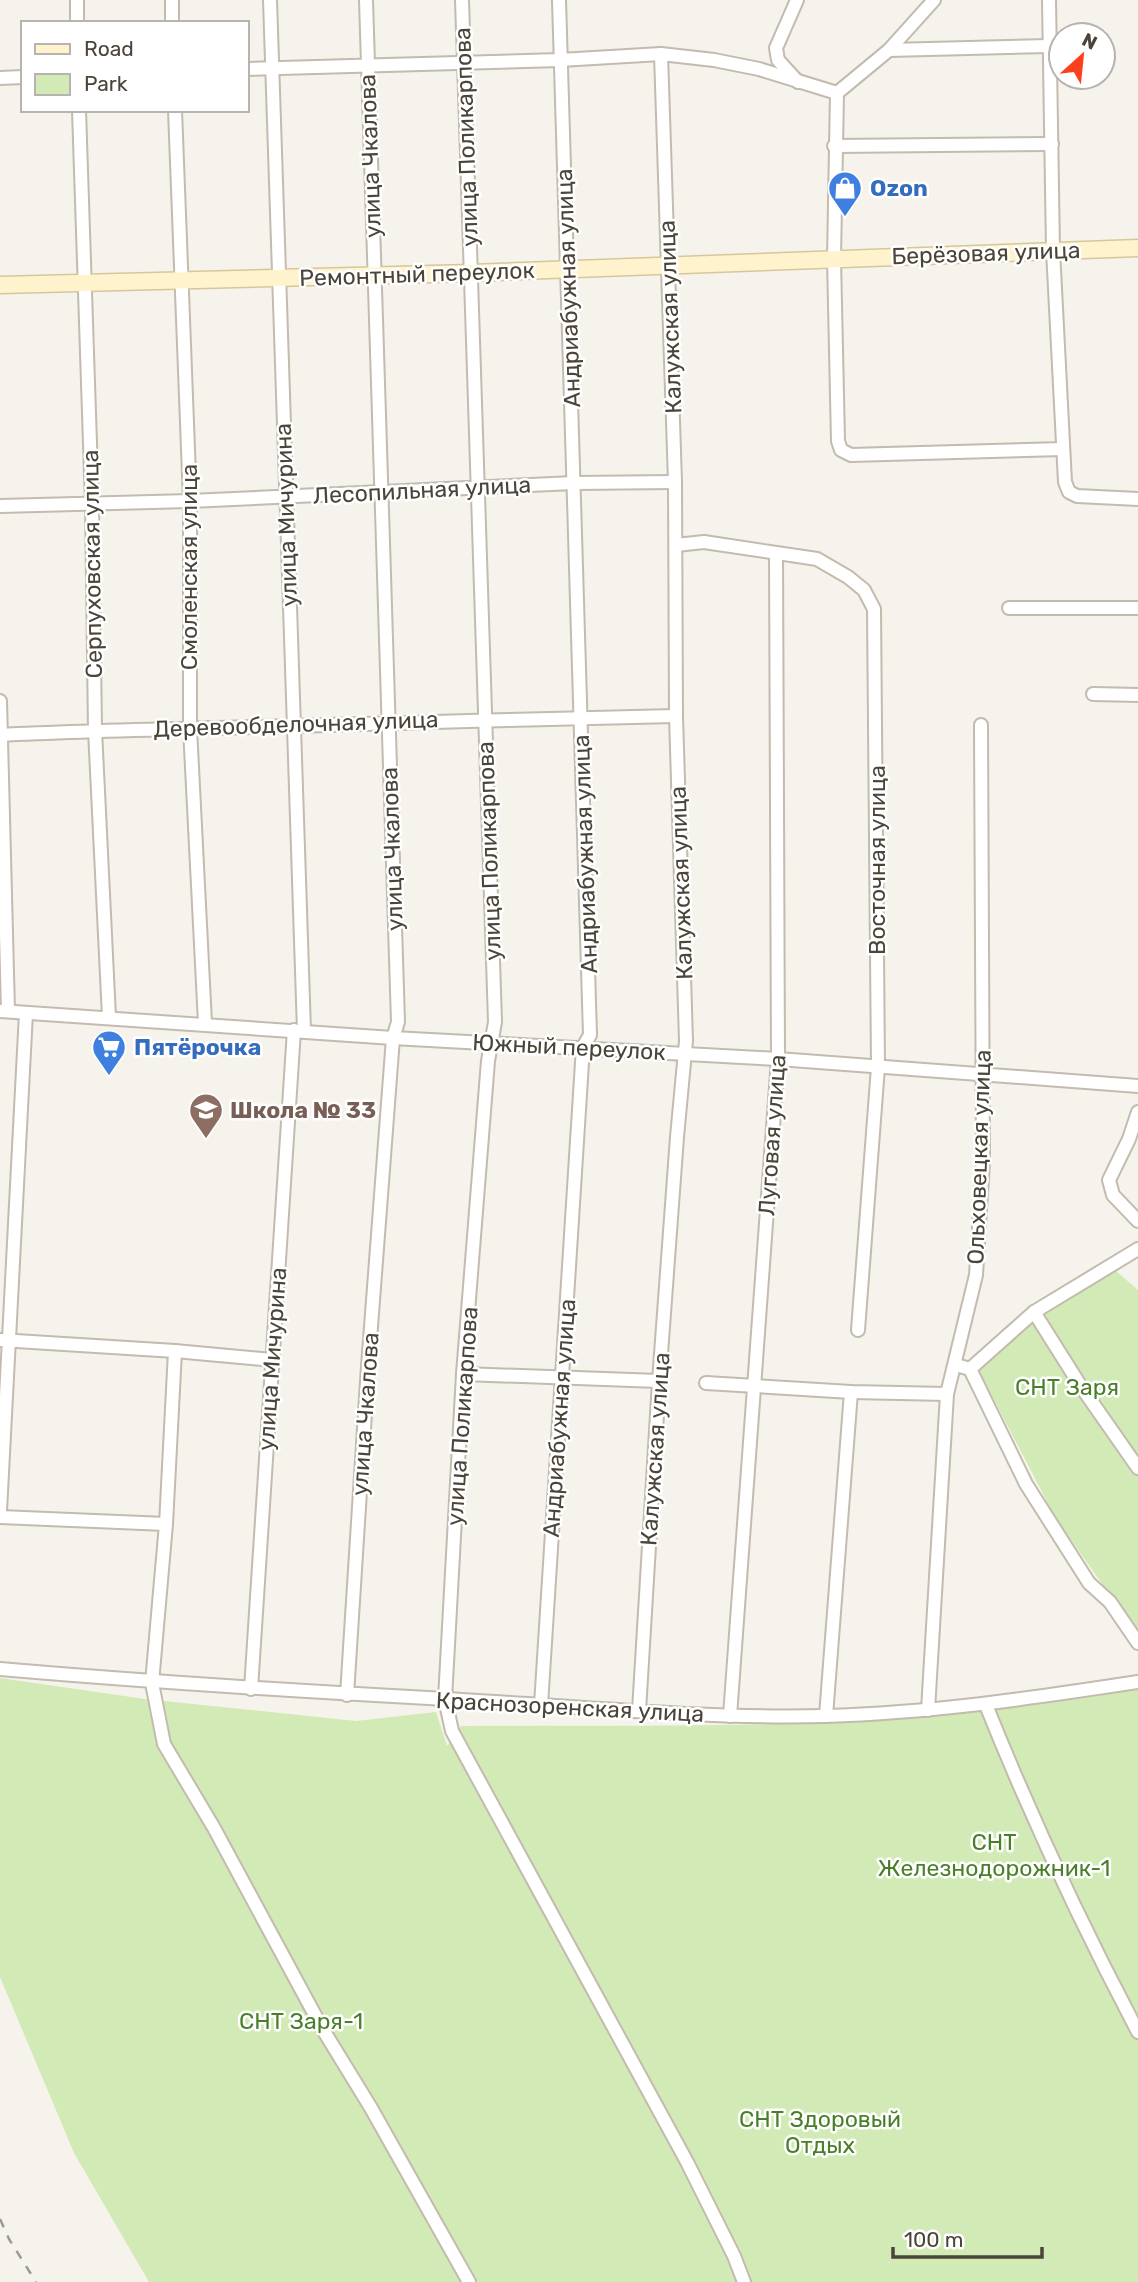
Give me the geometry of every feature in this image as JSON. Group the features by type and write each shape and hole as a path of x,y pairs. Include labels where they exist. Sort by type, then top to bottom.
{"main road":[{"name":"Берёзовая улица","path":"834,259 1138,248"},
{"name":"Ремонтный переулок","path":"0,285 668,267 834,259"}],"street":[{"path":"77,0 77,21"},
{"path":"172,0 172,21"},
{"name":"улица Мичурина","path":"251,1689 272,1360 299,1031 270,0"},
{"name":"улица Чкалова","path":"347,1695 368,1366 393,1038 398,1023 366,0"},
{"name":"улица Поликарпова","path":"462,0 495,1022 488,1061 463,1374 445,1699 452,1731 687,2162 734,2256 744,2282"},
{"name":"Андриабужная улица","path":"541,1705 583,1047 590,1035 559,0"},
{"path":"797,0 776,48 778,60 799,83"},
{"path":"934,0 890,50 837,93 834,259 838,442 842,450 851,455 1063,449"},
{"path":"1049,0 1049,21"},
{"path":"890,50 1047,46"},
{"path":"248,69 560,60 661,54 759,69 837,93"},
{"name":"Калужская улица","path":"639,1711 659,1381 685,1054 676,716 675,482 661,54"},
{"path":"0,78 21,77"},
{"path":"1051,91 1053,250 1065,482 1069,492 1077,496 1138,499"},
{"name":"Серпуховская улица","path":"79,112 92,504 95,730 109,1017"},
{"name":"Смоленская улица","path":"175,112 190,501 190,728 205,1023"},
{"path":"834,146 1052,144"},
{"name":"Лесопильная улица","path":"0,506 190,501 574,483 675,482"},
{"name":"Восточная улица","path":"676,545 704,542 817,559 863,590 874,609 878,1067 858,1331"},
{"name":"Луговая улица","path":"730,1716 778,1059 776,553"},
{"path":"1009,608 1138,608"},
{"path":"1093,694 1138,695"},
{"path":"0,701 4,1011"},
{"name":"Деревообделочная улица","path":"1,735 388,721 676,716"},
{"name":"Ольховецкая улица","path":"928,1710 947,1394 976,1275 983,1162 981,725"},
{"name":"Южный переулок","path":"4,1011 393,1038 583,1047 982,1073 1137,1089"},
{"path":"0,1511 4,1341 26,1013"},
{"path":"1138,1112 1129,1139 1109,1180 1113,1195 1138,1222"},
{"path":"970,1369 1034,1312 1138,1249"},
{"path":"1034,1312 1080,1385 1138,1468"},
{"path":"4,1341 175,1350 272,1360"},
{"path":"175,1350 166,1524 152,1683 164,1744 214,1828 322,2028 371,2108 469,2282"},
{"path":"956,1365 970,1369 1026,1484 1088,1583 1110,1602 1138,1643"},
{"path":"463,1374 659,1381"},
{"path":"706,1383 851,1392 947,1394"},
{"path":"826,1716 851,1392"},
{"path":"0,1517 166,1524"},
{"name":"Краснозоренская улица","path":"0,1669 152,1683 730,1716 826,1716 928,1710 986,1705 1138,1682"},
{"path":"986,1705 1018,1785 1091,1944 1138,2032"}],"green space":[{"name":"СНТ Заря","path":"1116,1271 1138,1290 1138,1635 1055,1517 979,1371 1041,1315"},
{"path":"0,1678 145,1699 356,1721 436,1712 447,1746 461,1726 734,1725 871,1720 1007,1708 1138,1688 1138,2282 149,2282 74,2153 0,1977"}],"railway":[{"path":"0,2219 9,2239 36,2282"}],"place":[{"name":"Ozon","path":"845,218"},
{"name":"Пятёрочка","path":"109,1077"},
{"name":"Школа № 33","path":"206,1140"}],"park label":[{"name":"СНТ Железнодорожник-1","path":"994,1855"},
{"name":"СНТ Заря-1","path":"301,2021"},
{"name":"СНТ Здоровый Отдых","path":"820,2132"}]}
